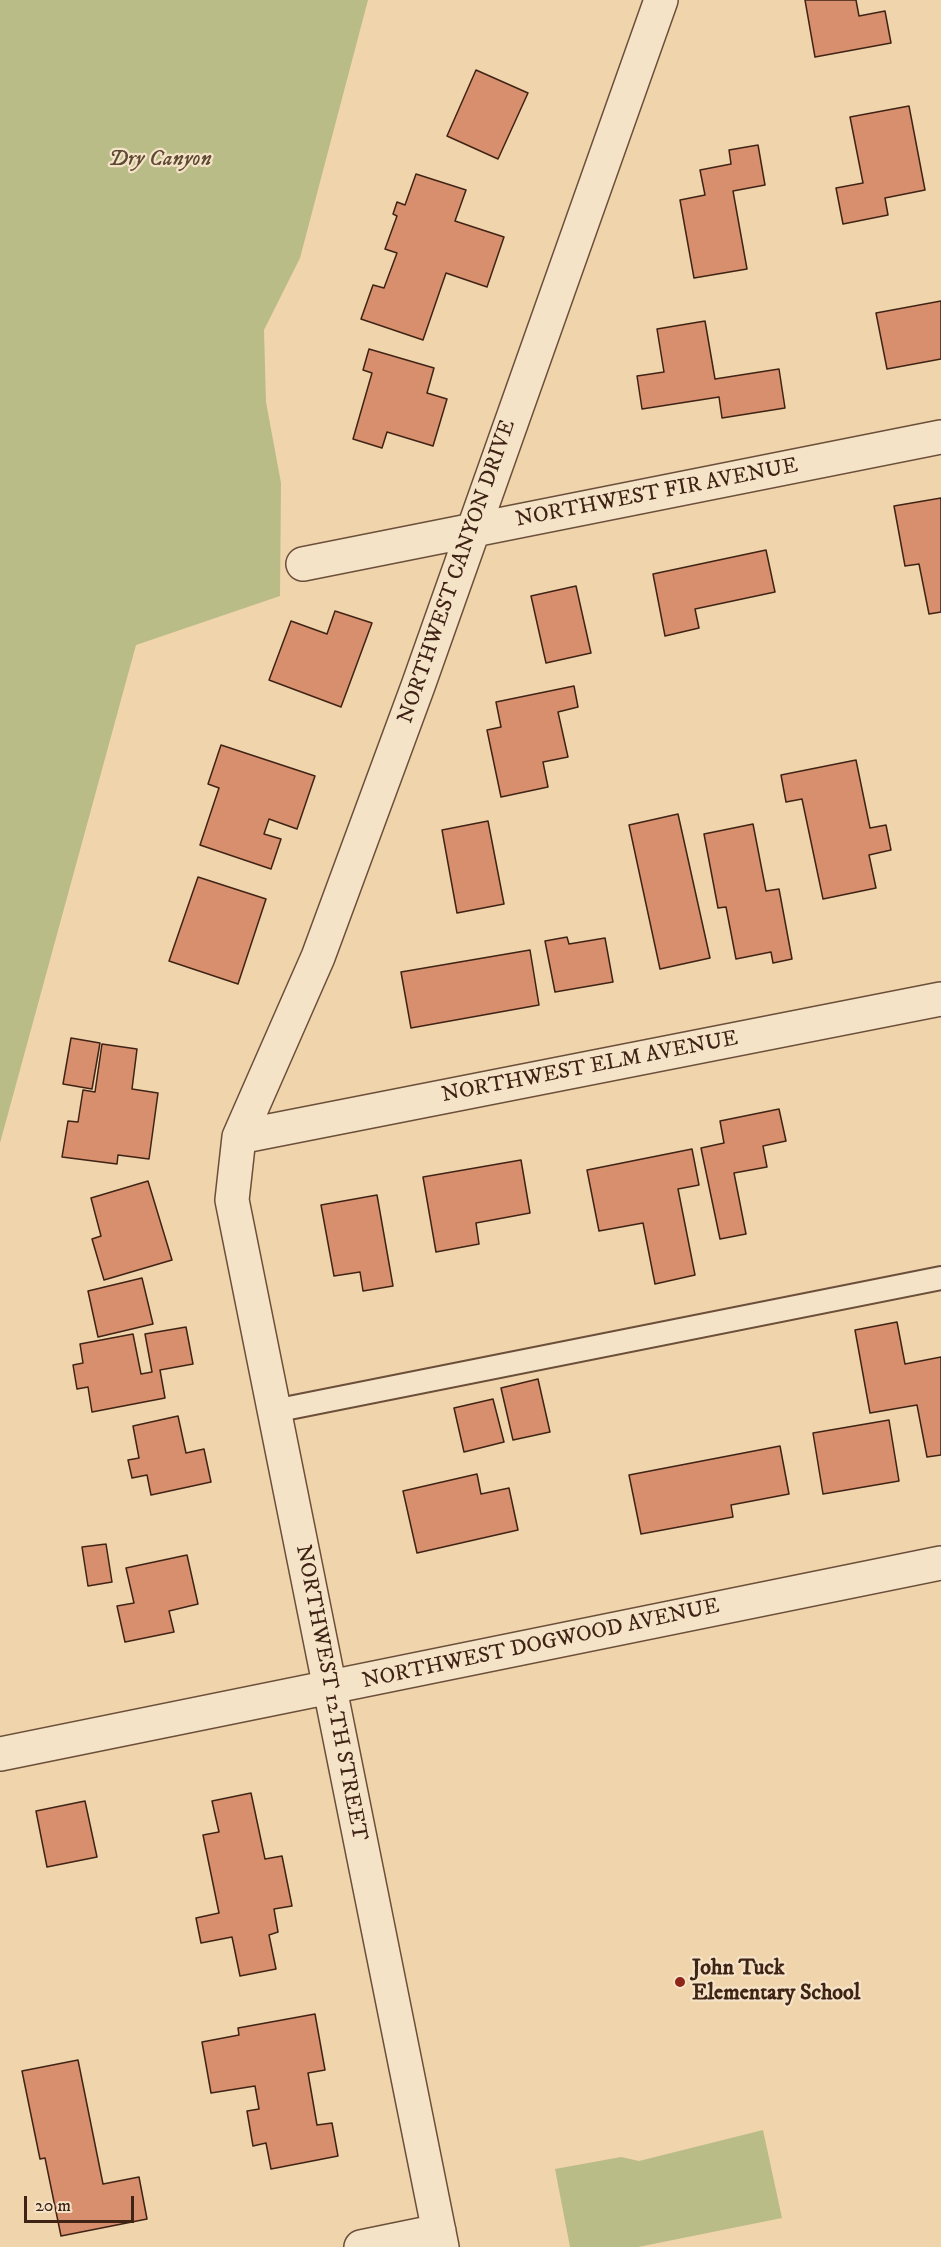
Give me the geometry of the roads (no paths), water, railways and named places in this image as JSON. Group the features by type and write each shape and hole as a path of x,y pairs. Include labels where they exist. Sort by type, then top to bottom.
{"street":[{"name":"NORTHWEST CANYON DRIVE","path":"239,1137 318,957 418,686 661,0"},
{"name":"NORTHWEST FIR AVENUE","path":"303,564 941,437"},
{"name":"NORTHWEST ELM AVENUE","path":"239,1137 941,999"},
{"name":"NORTHWEST 12TH STREET","path":"239,1137 232,1200 441,2239"},
{"name":"NORTHWEST DOGWOOD AVENUE","path":"0,1754 941,1563"},
{"path":"361,2247 441,2239"}],"lane":[{"path":"274,1411 941,1278"}],"place":[{"name":"John Tuck Elementary School","path":"680,1982"}],"park label":[{"name":"Dry Canyon","path":"160,160"}]}
